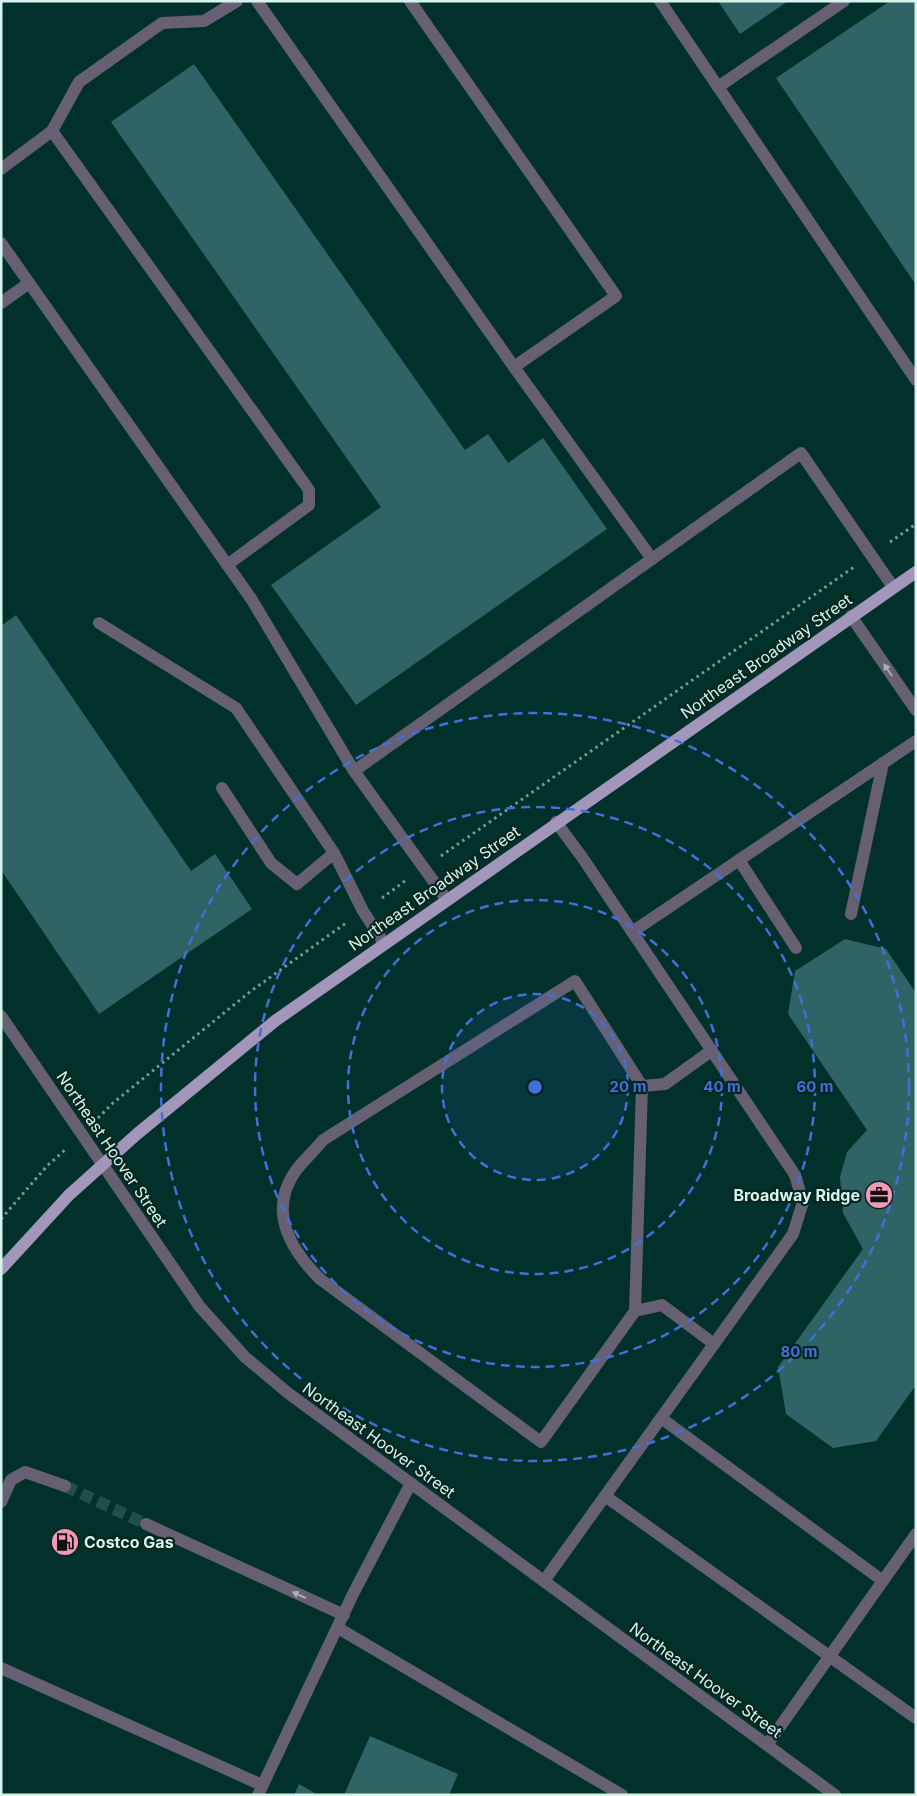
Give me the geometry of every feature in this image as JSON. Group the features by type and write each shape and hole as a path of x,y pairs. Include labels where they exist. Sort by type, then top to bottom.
{"main road":[{"name":"Northeast Broadway Street","path":"1,1269 69,1195 102,1164 275,1021 556,822 916,572"}],"street":[{"path":"1,169 52,131 79,82 162,23 204,21 237,1"},
{"path":"257,1 514,367 652,559"},
{"path":"410,1 616,296 514,367"},
{"path":"660,1 916,380"},
{"path":"718,88 844,1"},
{"path":"52,131 309,490 308,505 227,565"},
{"path":"1,243 252,600 354,771 447,900"},
{"path":"1,303 29,283"},
{"path":"354,771 801,453 893,587"},
{"path":"851,616 916,710"},
{"path":"99,623 236,708 334,853 363,911 384,943"},
{"path":"632,932 916,741"},
{"path":"851,914 883,763"},
{"path":"222,788 271,863 298,884 334,853"},
{"path":"544,1581 793,1234 803,1202 794,1175 632,932 556,822"},
{"path":"739,860 796,948"},
{"path":"575,981 642,1086 635,1311 541,1442 320,1279 306,1265 289,1240 283,1221 284,1195 296,1170 323,1140 575,981"},
{"name":"Northeast Hoover Street","path":"1,1016 200,1306 229,1340 288,1392 835,1795"},
{"path":"642,1086 665,1084 711,1051"},
{"path":"635,1311 662,1304 714,1344"},
{"path":"662,1418 882,1581"},
{"path":"1,1502 11,1480 25,1472 65,1486"},
{"path":"1,1668 260,1790 344,1615 411,1483"},
{"path":"605,1496 916,1718"},
{"path":"146,1524 344,1615"},
{"path":"767,1745 916,1534"},
{"path":"338,1628 622,1795"}],"building":[{"path":"718,1 788,1 740,34"},
{"path":"890,1 916,1 916,285 776,78"},
{"path":"194,64 465,450 488,434 508,463 543,438 607,529 356,705 271,585 381,507 111,122"},
{"path":"16,615 191,871 215,854 252,909 99,1014 1,870 1,626"},
{"name":"Broadway Ridge","path":"845,939 886,949 916,993 916,1385 876,1441 833,1448 786,1414 778,1367 863,1249 843,1213 840,1177 847,1152 867,1130 788,1014 795,971"},
{"path":"370,1736 458,1774 449,1795 344,1795"},
{"path":"299,1784 318,1795 294,1795"}],"tunnel":[{"path":"65,1486 146,1524"}],"place":[{"name":"Broadway Ridge","path":"879,1195"},
{"name":"Costco Gas","path":"65,1542"}]}
